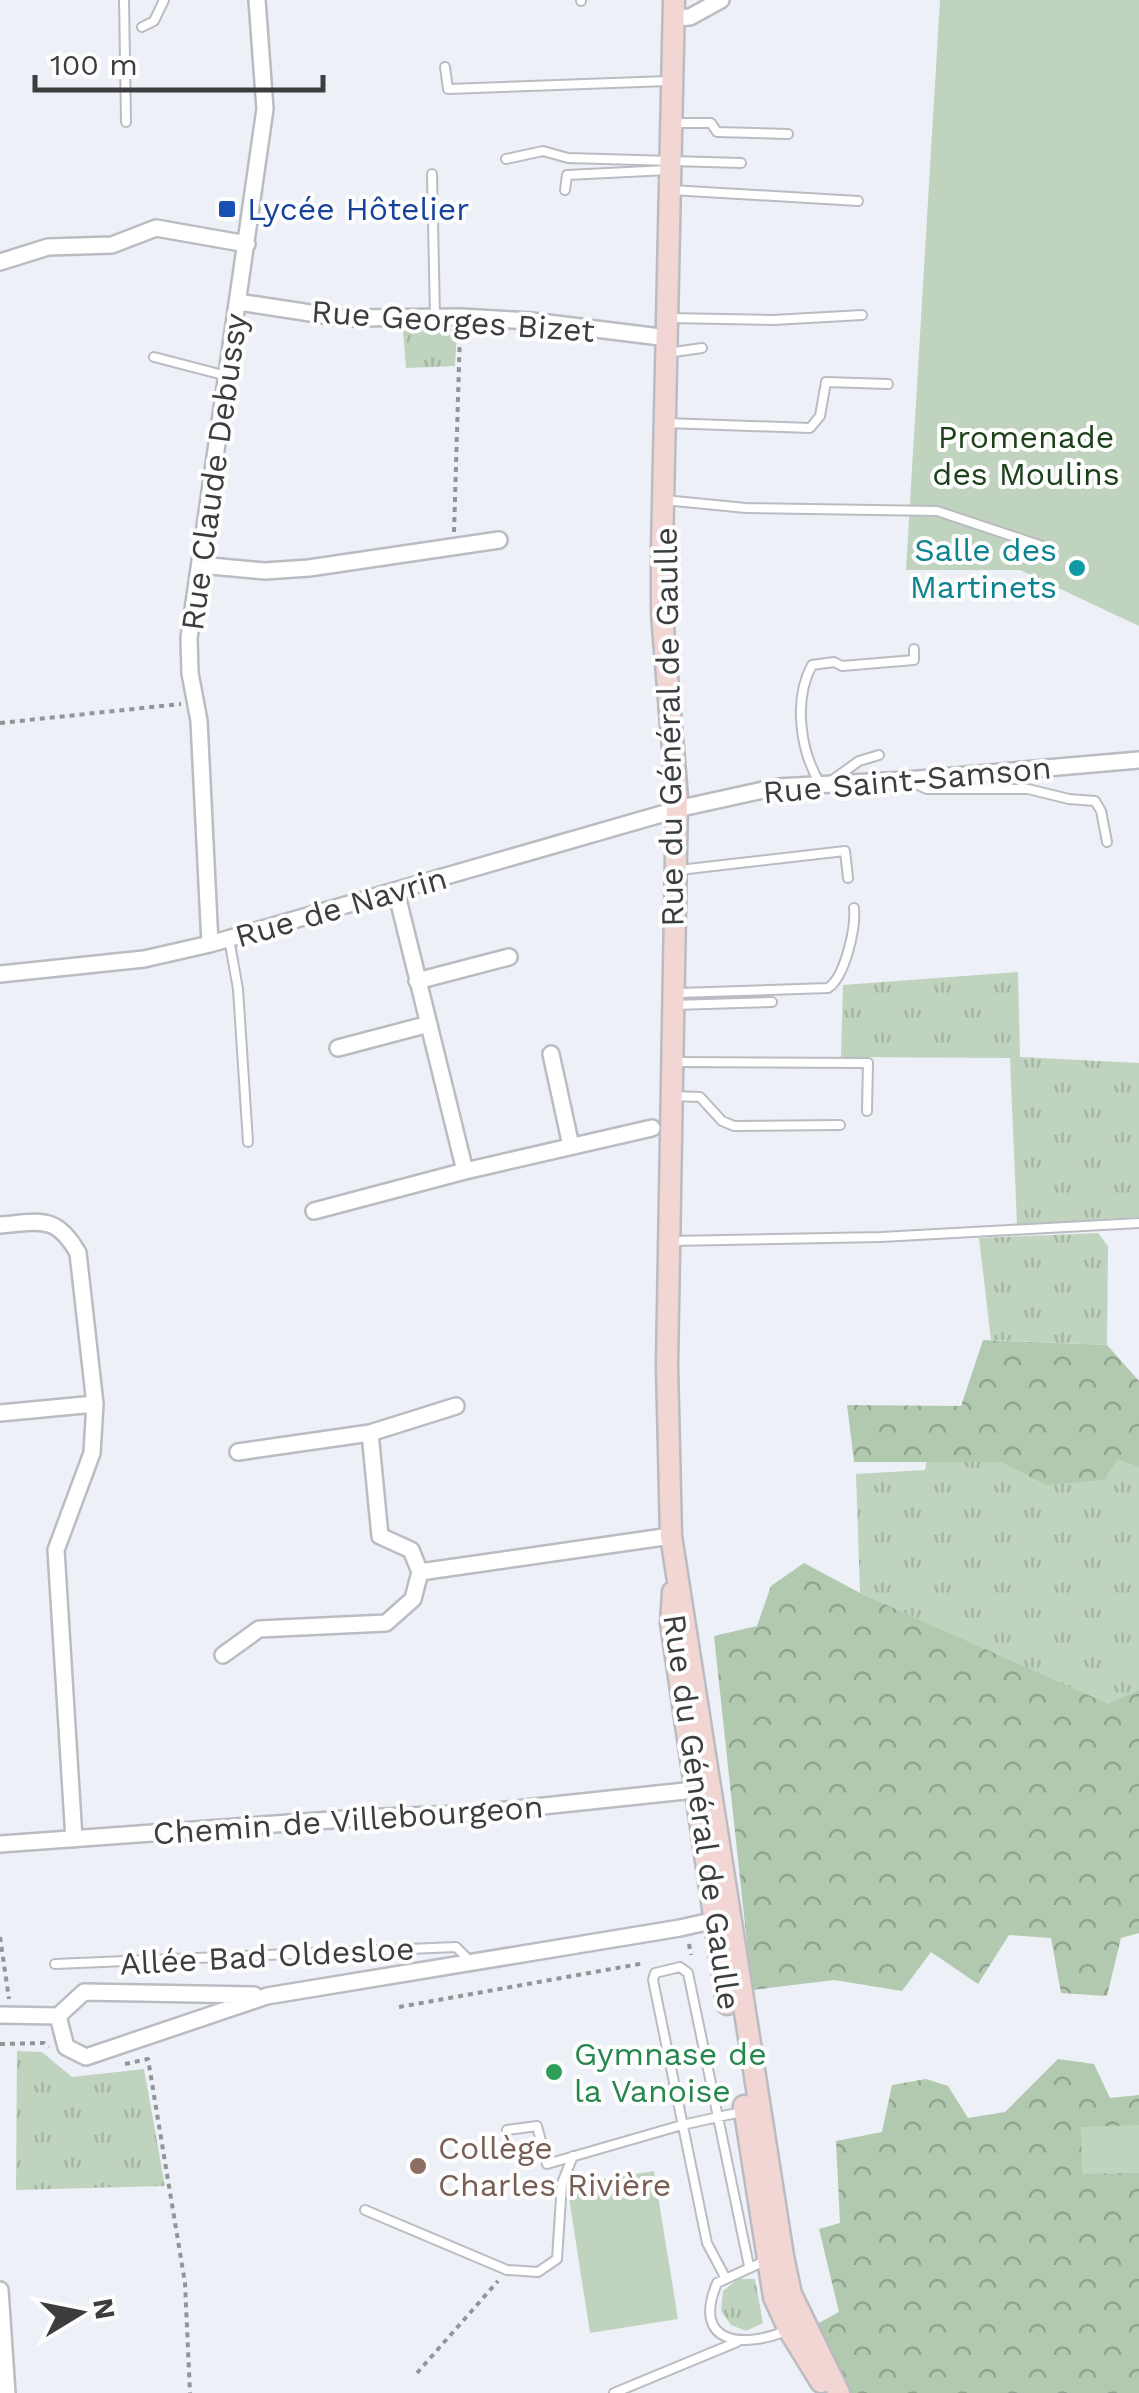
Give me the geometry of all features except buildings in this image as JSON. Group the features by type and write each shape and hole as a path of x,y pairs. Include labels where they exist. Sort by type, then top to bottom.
{"main road":[{"name":"Rue du Général de Gaulle","path":"674,9 662,614 676,756 677,810 667,1365 674,1573 671,1622 702,1789 752,2110 766,2261 774,2297 839,2393"},
{"name":"Rue du Général de Gaulle","path":"721,1918 719,1952 752,2110"},
{"name":"Rue du Général de Gaulle","path":"796,2325 826,2393"}],"street":[{"name":"Rue Claude Debussy","path":"210,944 189,638 265,110 257,0"},
{"path":"674,9 690,17 721,0"},
{"path":"0,262 48,246 112,245 156,228 247,244"},
{"name":"Rue Georges Bizet","path":"238,302 343,318 460,317 668,336"},
{"path":"200,565 265,571 309,568 499,540"},
{"name":"Rue Saint-Samson","path":"677,810 776,787 1139,760"},
{"name":"Rue de Navrin","path":"0,974 144,959 210,944 677,810"},
{"path":"396,891 466,1171"},
{"path":"417,981 509,957"},
{"path":"338,1048 429,1024"},
{"path":"551,1054 571,1146"},
{"path":"314,1211 652,1128"},
{"path":"0,1226 47,1221 66,1232 78,1252 95,1404 92,1454 56,1550 74,1839"},
{"path":"0,1413 95,1404"},
{"path":"238,1452 370,1433 456,1406"},
{"path":"222,1655 259,1629 386,1623 413,1599 420,1572 411,1550 380,1536 370,1433"},
{"path":"420,1572 670,1536"},
{"name":"Chemin de Villebourgeon","path":"0,1844 478,1813 702,1789"},
{"name":"Allée Bad Oldesloe","path":"268,1996 84,1992 58,2016 66,2047 86,2057 268,1996 721,1918"},
{"path":"6,2015 58,2016"},
{"path":"0,2290 7,2393"}],"lane":[{"path":"124,0 126,122"},
{"path":"142,26 154,21 164,0"},
{"path":"446,67 448,90 673,80"},
{"path":"672,123 711,123 717,132 788,134"},
{"path":"506,159 543,151 858,201"},
{"path":"565,190 567,175 671,173 741,163"},
{"path":"432,174 435,317"},
{"path":"668,336 773,320 862,315"},
{"path":"668,336 702,348"},
{"path":"154,357 227,376"},
{"path":"666,423 810,428 820,416 826,382 888,384"},
{"path":"664,500 746,508 937,511 1048,548"},
{"path":"879,755 859,761 824,784 810,767 803,745 804,680 812,665 914,660 914,649"},
{"path":"907,780 926,789 1028,788 1095,801 1107,842"},
{"path":"675,871 846,851 848,878"},
{"path":"674,999 828,988 837,982 856,928 854,908"},
{"path":"230,939 238,989 248,1142"},
{"path":"674,999 772,1002"},
{"path":"673,1062 868,1063 867,1111"},
{"path":"672,1096 700,1097 722,1121 734,1126 840,1124"},
{"path":"671,1241 881,1237 1139,1222"},
{"name":"Allée Bad Oldesloe","path":"55,1964 456,1947 473,1963"},
{"path":"726,2277 706,2243 653,1980 654,1973 680,1967 688,1973 718,2116 766,2261 726,2277 717,2284 710,2299 720,2333 737,2342"},
{"path":"508,2130 536,2126 546,2164 682,2124 752,2110"},
{"path":"365,2210 507,2270 538,2272 557,2258 562,2183 574,2156"},
{"path":"614,2393 737,2342 766,2340 796,2325"}],"path":[{"path":"453,546 460,317"},
{"path":"0,722 195,703"},
{"path":"0,1937 6,2015 13,2043 0,2044"},
{"path":"684,1956 719,1952"},
{"path":"398,2007 646,1963"},
{"path":"148,2059 185,2283 190,2393"},
{"path":"417,2373 507,2270"}],"green space":[{"name":"Promenade des Moulins","path":"940,0 1139,0 1139,626 1020,570 906,570"},
{"path":"403,328 457,329 455,366 406,368"},
{"path":"1018,972 1020,1057 1139,1063 1139,1217 1017,1225 1010,1058 841,1057 843,985"},
{"path":"1098,1233 1108,1246 1107,1345 991,1340 979,1238"},
{"path":"983,1340 1107,1345 1139,1381 1139,1467 1117,1460 1104,1480 1045,1485 1001,1462 854,1462 847,1405 961,1406"},
{"path":"927,1459 1001,1462 1045,1485 1117,1460 1139,1467 1139,1690 1108,1705 860,1593 856,1474 925,1470"},
{"path":"804,1563 860,1593 1108,1704 1139,1690 1139,1933 1121,1938 1107,1996 1061,1993 1051,1938 1009,1935 978,1984 931,1952 902,1991 834,1980 752,1990 714,1636 757,1626 771,1586"},
{"path":"17,2051 42,2052 72,2077 144,2069 165,2186 16,2190"},
{"path":"1058,2059 1094,2064 1110,2098 1139,2095 1139,2393 848,2393 817,2324 839,2312 819,2229 840,2223 836,2141 882,2132 892,2085 926,2079 948,2086 968,2118 1005,2112"},
{"path":"1139,2125 1139,2173 1082,2174 1081,2127"},
{"path":"654,2171 678,2319 590,2333 567,2185"},
{"path":"738,2279 755,2279 763,2323 746,2331 731,2325 721,2311 723,2291"}],"place":[{"name":"Lycée Hôtelier","path":"227,209"},
{"name":"Salle des Martinets","path":"1077,568"},
{"name":"Gymnase de la Vanoise","path":"554,2072"},
{"name":"Collège Charles Rivière","path":"418,2166"}]}
